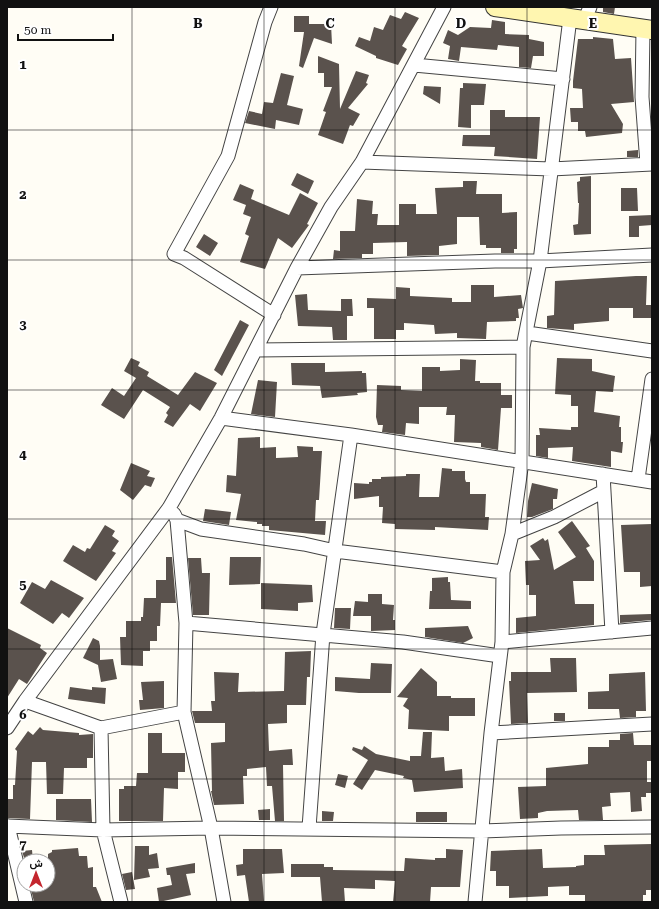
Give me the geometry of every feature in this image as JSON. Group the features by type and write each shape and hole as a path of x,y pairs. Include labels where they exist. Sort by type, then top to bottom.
{"street":[{"path":"271,7 265,22 228,156 174,254 184,258 274,315"},
{"path":"7,728 25,701 169,508 221,418 297,268 331,207 362,162 444,7"},
{"path":"362,162 551,169 650,164 642,97 648,29 582,15 495,7"},
{"path":"475,902 491,733 502,642 503,572 512,534 522,461 523,347 540,262 563,79 582,15"},
{"path":"414,65 563,79"},
{"path":"297,268 495,261 540,262 652,255"},
{"path":"527,333 652,351"},
{"path":"256,350 523,347"},
{"path":"638,479 652,379"},
{"path":"221,418 351,435 652,482"},
{"path":"309,828 323,634 351,435"},
{"path":"603,474 612,632"},
{"path":"512,534 554,517 604,491"},
{"path":"169,508 177,520 186,623 184,712 211,828 224,902"},
{"path":"177,520 201,529 304,544 335,551 503,572"},
{"path":"186,623 403,642 500,656"},
{"path":"502,642 652,628"},
{"path":"25,701 101,728 184,712"},
{"path":"491,733 652,724"},
{"path":"101,728 103,830 121,902"},
{"path":"26,902 8,826 103,830 309,828 482,831 591,827 652,827"}],"building":[{"path":"603,7 615,7 614,14 603,12"},
{"path":"405,12 419,18 402,46 407,49 398,65 376,58 376,56 355,46 359,37 370,41 374,27 383,30 390,15 401,19"},
{"path":"294,16 309,16 309,24 331,24 332,44 314,38 303,68 299,66 304,32 294,32"},
{"path":"492,20 505,22 505,34 529,35 529,39 544,42 544,56 533,56 531,68 519,67 519,47 498,45 497,50 461,47 459,61 448,59 450,46 443,43 448,30 458,35 470,27 491,28"},
{"path":"593,37 613,39 615,59 631,58 634,102 611,104 623,124 622,133 586,137 585,131 578,131 578,122 571,122 570,108 583,108 582,89 573,88 578,39 593,39"},
{"path":"318,56 339,64 340,109 356,71 369,75 366,83 368,84 348,108 360,114 353,126 350,125 343,144 318,135 326,112 323,111 332,87 324,87 324,73 318,73"},
{"path":"281,73 294,76 287,105 303,109 299,125 276,120 275,129 245,123 249,111 262,114 264,102 273,103"},
{"path":"463,83 486,84 484,105 471,105 471,128 458,127 460,88 463,88"},
{"path":"424,86 441,87 440,104 423,94"},
{"path":"490,110 505,110 505,117 540,117 537,159 494,156 495,147 462,146 463,135 490,135"},
{"path":"638,150 638,157 627,157 627,151"},
{"path":"297,173 314,181 308,194 291,185"},
{"path":"591,176 591,234 574,235 573,225 578,224 579,203 577,182 580,181 580,177"},
{"path":"463,181 477,181 476,194 502,194 502,213 517,212 517,249 514,249 514,253 501,253 501,248 486,248 486,245 480,245 479,217 457,217 457,244 439,246 439,255 407,256 407,242 373,243 373,254 362,254 362,258 333,259 334,250 340,251 340,231 355,231 357,199 373,201 372,214 378,214 377,225 399,225 399,204 416,204 416,214 437,214 435,188 463,187"},
{"path":"240,184 254,190 251,199 289,215 300,193 318,203 307,224 309,225 292,248 278,238 265,269 240,262 249,236 245,234 251,217 243,214 246,205 233,200"},
{"path":"621,188 637,188 638,211 621,211"},
{"path":"652,215 652,225 639,226 639,237 629,237 629,216"},
{"path":"204,234 218,243 210,256 196,247"},
{"path":"647,276 646,305 652,305 652,318 633,318 633,308 609,308 609,321 574,324 574,330 547,328 547,316 554,315 555,281"},
{"path":"471,285 494,285 494,297 521,295 523,308 518,309 519,318 516,318 516,321 487,322 486,339 457,338 457,333 435,334 434,325 404,323 404,330 396,330 396,339 374,339 374,308 367,308 367,298 396,299 396,287 410,288 410,296 452,298 452,302 471,302"},
{"path":"307,294 308,310 341,311 341,299 352,299 353,316 347,316 347,340 333,340 332,327 298,326 295,295"},
{"path":"240,320 249,325 222,376 214,370"},
{"path":"131,358 140,362 138,366 149,372 147,376 178,395 195,372 217,383 200,411 190,404 173,427 164,422 168,415 166,413 170,407 143,390 124,419 101,405 112,388 124,396 136,378 124,371"},
{"path":"557,358 592,359 592,371 615,376 613,392 596,391 594,412 620,416 619,427 621,427 621,442 623,442 622,453 611,451 611,467 572,461 573,447 548,448 548,458 536,456 536,435 540,435 539,428 571,430 571,427 578,427 578,406 571,406 571,395 555,394"},
{"path":"460,359 476,360 475,381 480,381 480,383 501,383 501,395 512,395 512,408 501,408 498,450 481,447 481,443 454,442 455,415 446,415 447,407 419,407 419,424 406,423 405,435 382,432 383,425 378,425 376,417 377,385 401,386 401,390 422,391 422,367 440,367 440,371 460,370"},
{"path":"291,363 325,363 325,372 362,371 362,373 366,373 367,392 357,393 358,395 322,398 320,386 292,385"},
{"path":"258,380 277,382 275,417 251,414"},
{"path":"260,437 260,448 276,447 276,458 298,457 297,446 313,447 313,451 322,451 319,500 316,500 315,521 326,521 325,535 269,530 269,526 262,526 262,524 257,524 257,522 236,520 241,494 226,492 227,475 236,476 238,438"},
{"path":"131,463 150,471 147,476 155,478 151,487 145,485 133,500 120,490"},
{"path":"442,468 452,469 452,471 465,471 466,482 470,482 470,494 486,494 485,517 489,517 488,530 435,527 435,530 395,529 395,524 382,523 383,507 379,507 379,496 354,499 354,483 369,484 369,482 372,482 372,479 381,479 381,477 406,476 406,474 420,474 419,497 439,497"},
{"path":"532,483 558,489 557,499 553,499 553,509 532,517 527,517 528,501"},
{"path":"205,509 231,512 229,525 203,521"},
{"path":"572,521 590,546 586,548 594,561 594,581 573,581 575,604 594,604 594,625 516,633 516,618 536,616 536,595 529,595 529,585 526,585 525,561 540,560 530,546 543,538 545,541 548,539 554,570 576,557 558,532"},
{"path":"652,524 652,586 640,587 640,572 624,572 621,525"},
{"path":"105,525 115,531 112,536 119,541 112,551 116,553 96,581 63,561 73,545 85,552 87,548 90,549"},
{"path":"166,557 172,557 176,603 161,603 160,626 157,626 157,641 150,641 150,651 143,651 143,666 121,665 120,637 126,637 126,621 141,621 141,617 143,617 144,598 156,598 156,580 166,580"},
{"path":"230,557 261,557 260,584 229,585"},
{"path":"188,558 201,558 202,573 210,573 209,615 193,615"},
{"path":"448,577 448,582 450,582 451,600 471,601 471,609 429,609 430,591 432,591 432,578"},
{"path":"51,580 84,598 69,618 62,613 53,624 20,603 32,582 45,589"},
{"path":"261,583 312,585 313,602 298,603 298,611 261,609"},
{"path":"368,594 382,594 382,604 394,605 393,620 395,620 395,630 371,631 371,616 353,616 355,601 368,602"},
{"path":"335,608 351,608 350,629 334,628"},
{"path":"651,614 651,620 620,623 620,615"},
{"path":"468,626 473,638 463,643 425,637 425,628"},
{"path":"7,628 41,645 40,648 47,653 27,684 19,679 7,698"},
{"path":"93,638 99,641 100,660 113,659 117,679 101,682 98,665 83,658"},
{"path":"311,651 310,677 307,677 306,705 287,705 287,723 268,724 269,751 292,749 293,765 283,765 284,821 275,821 272,786 267,786 266,767 247,769 247,776 243,776 244,804 214,805 211,791 211,743 225,742 225,723 195,723 192,711 212,711 211,701 215,701 214,672 239,673 238,692 284,691 285,652"},
{"path":"550,658 576,658 577,692 527,693 528,723 511,724 509,681 511,681 511,672 551,672"},
{"path":"371,663 392,664 391,693 335,691 335,677 370,679"},
{"path":"421,668 437,682 437,696 451,696 451,698 475,698 475,716 449,716 449,731 408,729 409,710 403,706 408,698 397,697"},
{"path":"645,672 646,711 636,711 636,717 620,718 619,709 588,709 588,692 609,691 609,674"},
{"path":"164,681 164,708 140,710 139,700 143,700 141,682"},
{"path":"70,687 92,690 92,687 106,688 105,704 68,699"},
{"path":"554,713 565,713 565,721 554,721"},
{"path":"40,727 43,730 79,733 79,735 93,734 93,758 87,758 87,768 64,768 63,794 47,794 46,762 32,762 30,819 7,818 7,799 13,799 13,785 15,785 17,751 15,749 28,731 33,735"},
{"path":"423,732 432,732 431,758 444,757 445,771 462,769 463,788 414,792 412,780 403,778 404,776 375,770 362,790 353,784 368,760 352,750 353,747 362,750 364,746 376,754 410,761 410,756 421,756"},
{"path":"148,733 162,733 162,753 185,753 185,772 178,772 178,789 164,788 163,821 119,821 119,789 124,789 124,786 136,786 137,773 148,773"},
{"path":"633,733 634,745 652,745 652,761 647,761 647,782 652,782 652,793 646,793 646,797 641,797 642,811 631,812 630,792 610,793 611,806 602,807 603,820 579,820 578,810 547,811 538,813 538,818 520,819 518,787 546,786 546,768 588,764 588,747 609,747 609,740 620,740 620,734"},
{"path":"338,774 348,776 345,788 335,785"},
{"path":"56,799 91,799 92,822 56,820"},
{"path":"270,809 270,820 259,820 258,810"},
{"path":"322,811 334,812 333,821 322,821"},
{"path":"416,812 447,812 447,822 416,822"},
{"path":"652,844 652,890 646,890 646,895 643,895 643,902 585,902 585,895 569,895 569,886 548,887 548,896 509,898 509,886 496,886 496,871 490,871 491,851 542,849 543,868 576,867 584,865 584,855 605,855 604,845"},
{"path":"135,846 149,846 149,855 157,853 159,868 148,869 150,877 134,880"},
{"path":"78,848 79,856 87,856 88,868 93,867 93,887 96,887 102,902 34,902 32,893 56,893 56,853 50,853 52,850"},
{"path":"243,849 282,849 284,873 262,874 264,902 249,902 245,875 237,876 236,865 243,864"},
{"path":"446,849 463,850 460,887 431,887 430,902 393,902 395,881 375,880 375,889 344,888 345,902 322,902 320,877 291,877 291,864 324,864 324,867 333,867 333,870 404,871 405,858 435,860 435,858 446,858"},
{"path":"32,850 32,853 23,853 22,851"},
{"path":"195,863 195,873 186,874 191,895 159,902 157,888 172,885 170,875 167,875 166,868"},
{"path":"132,872 135,889 126,890 122,874"}]}
